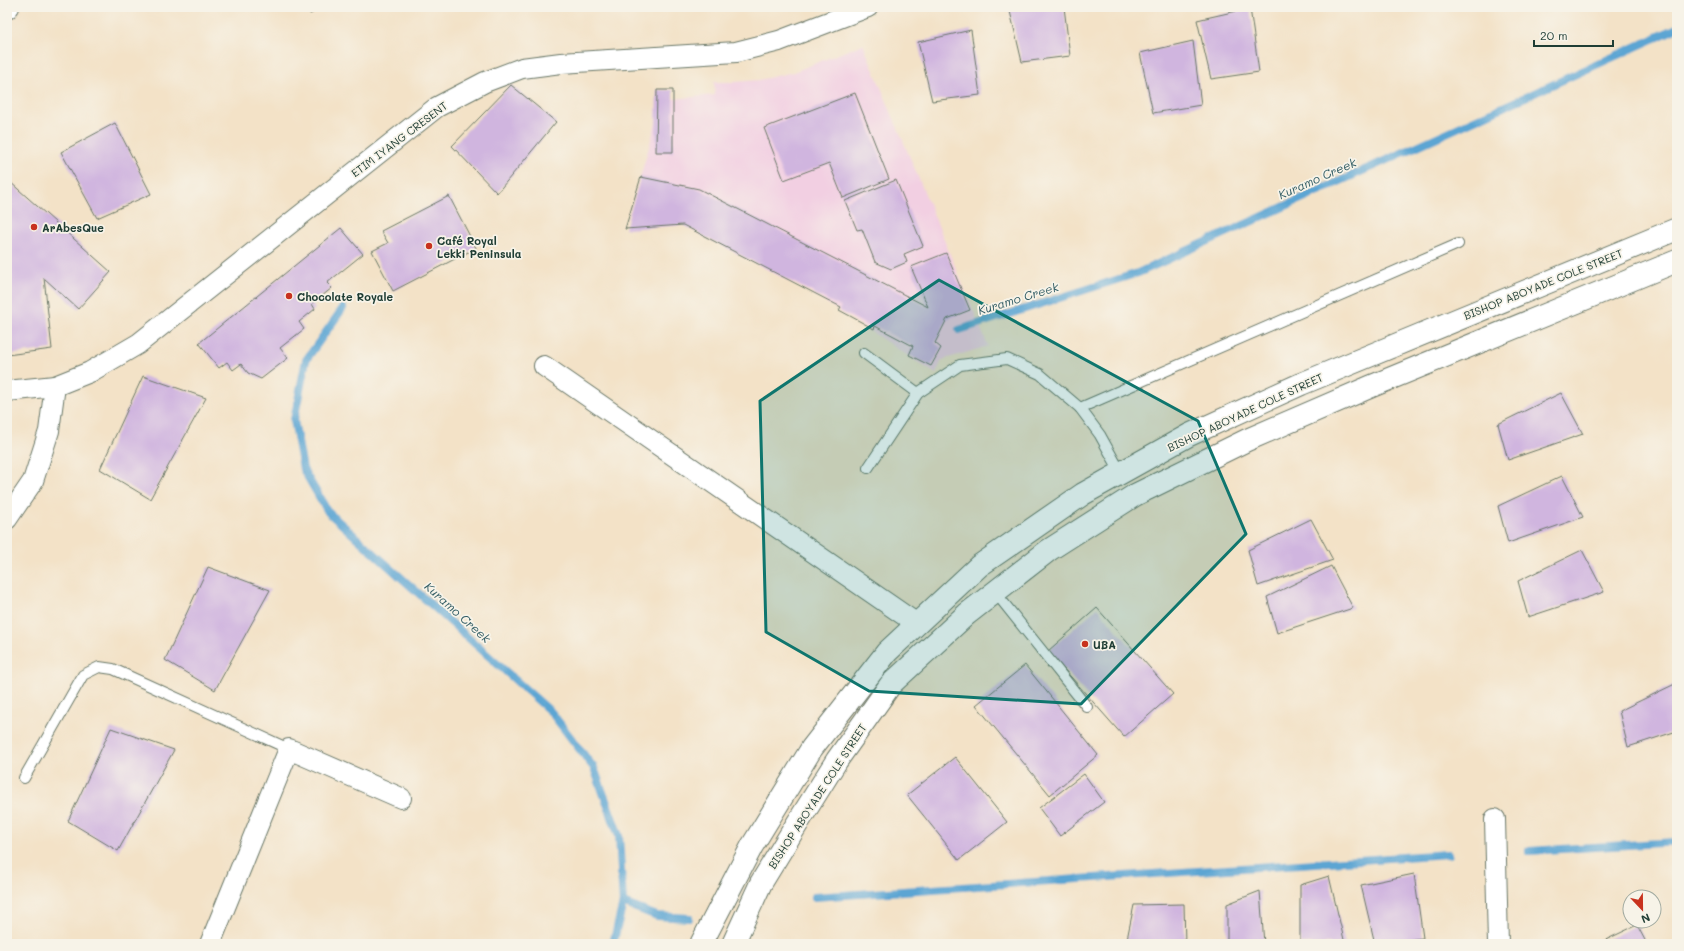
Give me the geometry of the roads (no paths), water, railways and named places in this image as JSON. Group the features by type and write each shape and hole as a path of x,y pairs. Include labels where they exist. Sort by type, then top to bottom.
{"street":[{"name":"ETIM IYANG CRESENT","path":"7,391 55,386 90,372 138,344 437,107 485,82 522,68 561,62 736,52 780,41 868,7"},
{"name":"BISHOP ABOYADE COLE STREET","path":"701,944 752,846 812,748 887,652 979,566 1083,494 1188,435 1301,384 1677,229"},
{"name":"BISHOP ABOYADE COLE STREET","path":"733,944 761,883 837,760 891,684 967,614 1049,550 1135,496 1247,440 1372,386 1677,261"},
{"path":"544,366 917,624"},
{"path":"7,519 33,481 49,431 55,386"},
{"path":"210,944 289,749 401,798"},
{"path":"1494,819 1498,944"}],"lane":[{"path":"1080,408 1458,244"},
{"path":"864,353 918,393"},
{"path":"868,468 918,393 960,365 1007,359 1040,374 1080,408 1100,435 1121,473"},
{"path":"995,592 1087,707"},
{"path":"24,778 83,675 98,667 114,669 289,749"}],"waterway":[{"name":"Kuramo Creek","path":"959,330 1138,273 1677,28"},
{"name":"Kuramo Creek","path":"343,308 306,360 294,420 303,469 328,512 551,712 594,768 619,836 623,903 613,944"},
{"path":"1529,851 1677,842"},
{"path":"814,897 1448,854"},
{"path":"623,903 657,916 689,918"}],"place":[{"name":"ArAbesQue","path":"34,227"},
{"name":"Café Royal Lekki Peninsula","path":"429,246"},
{"name":"Chocolate Royale","path":"289,296"},
{"name":"UBA","path":"1085,644"}]}
